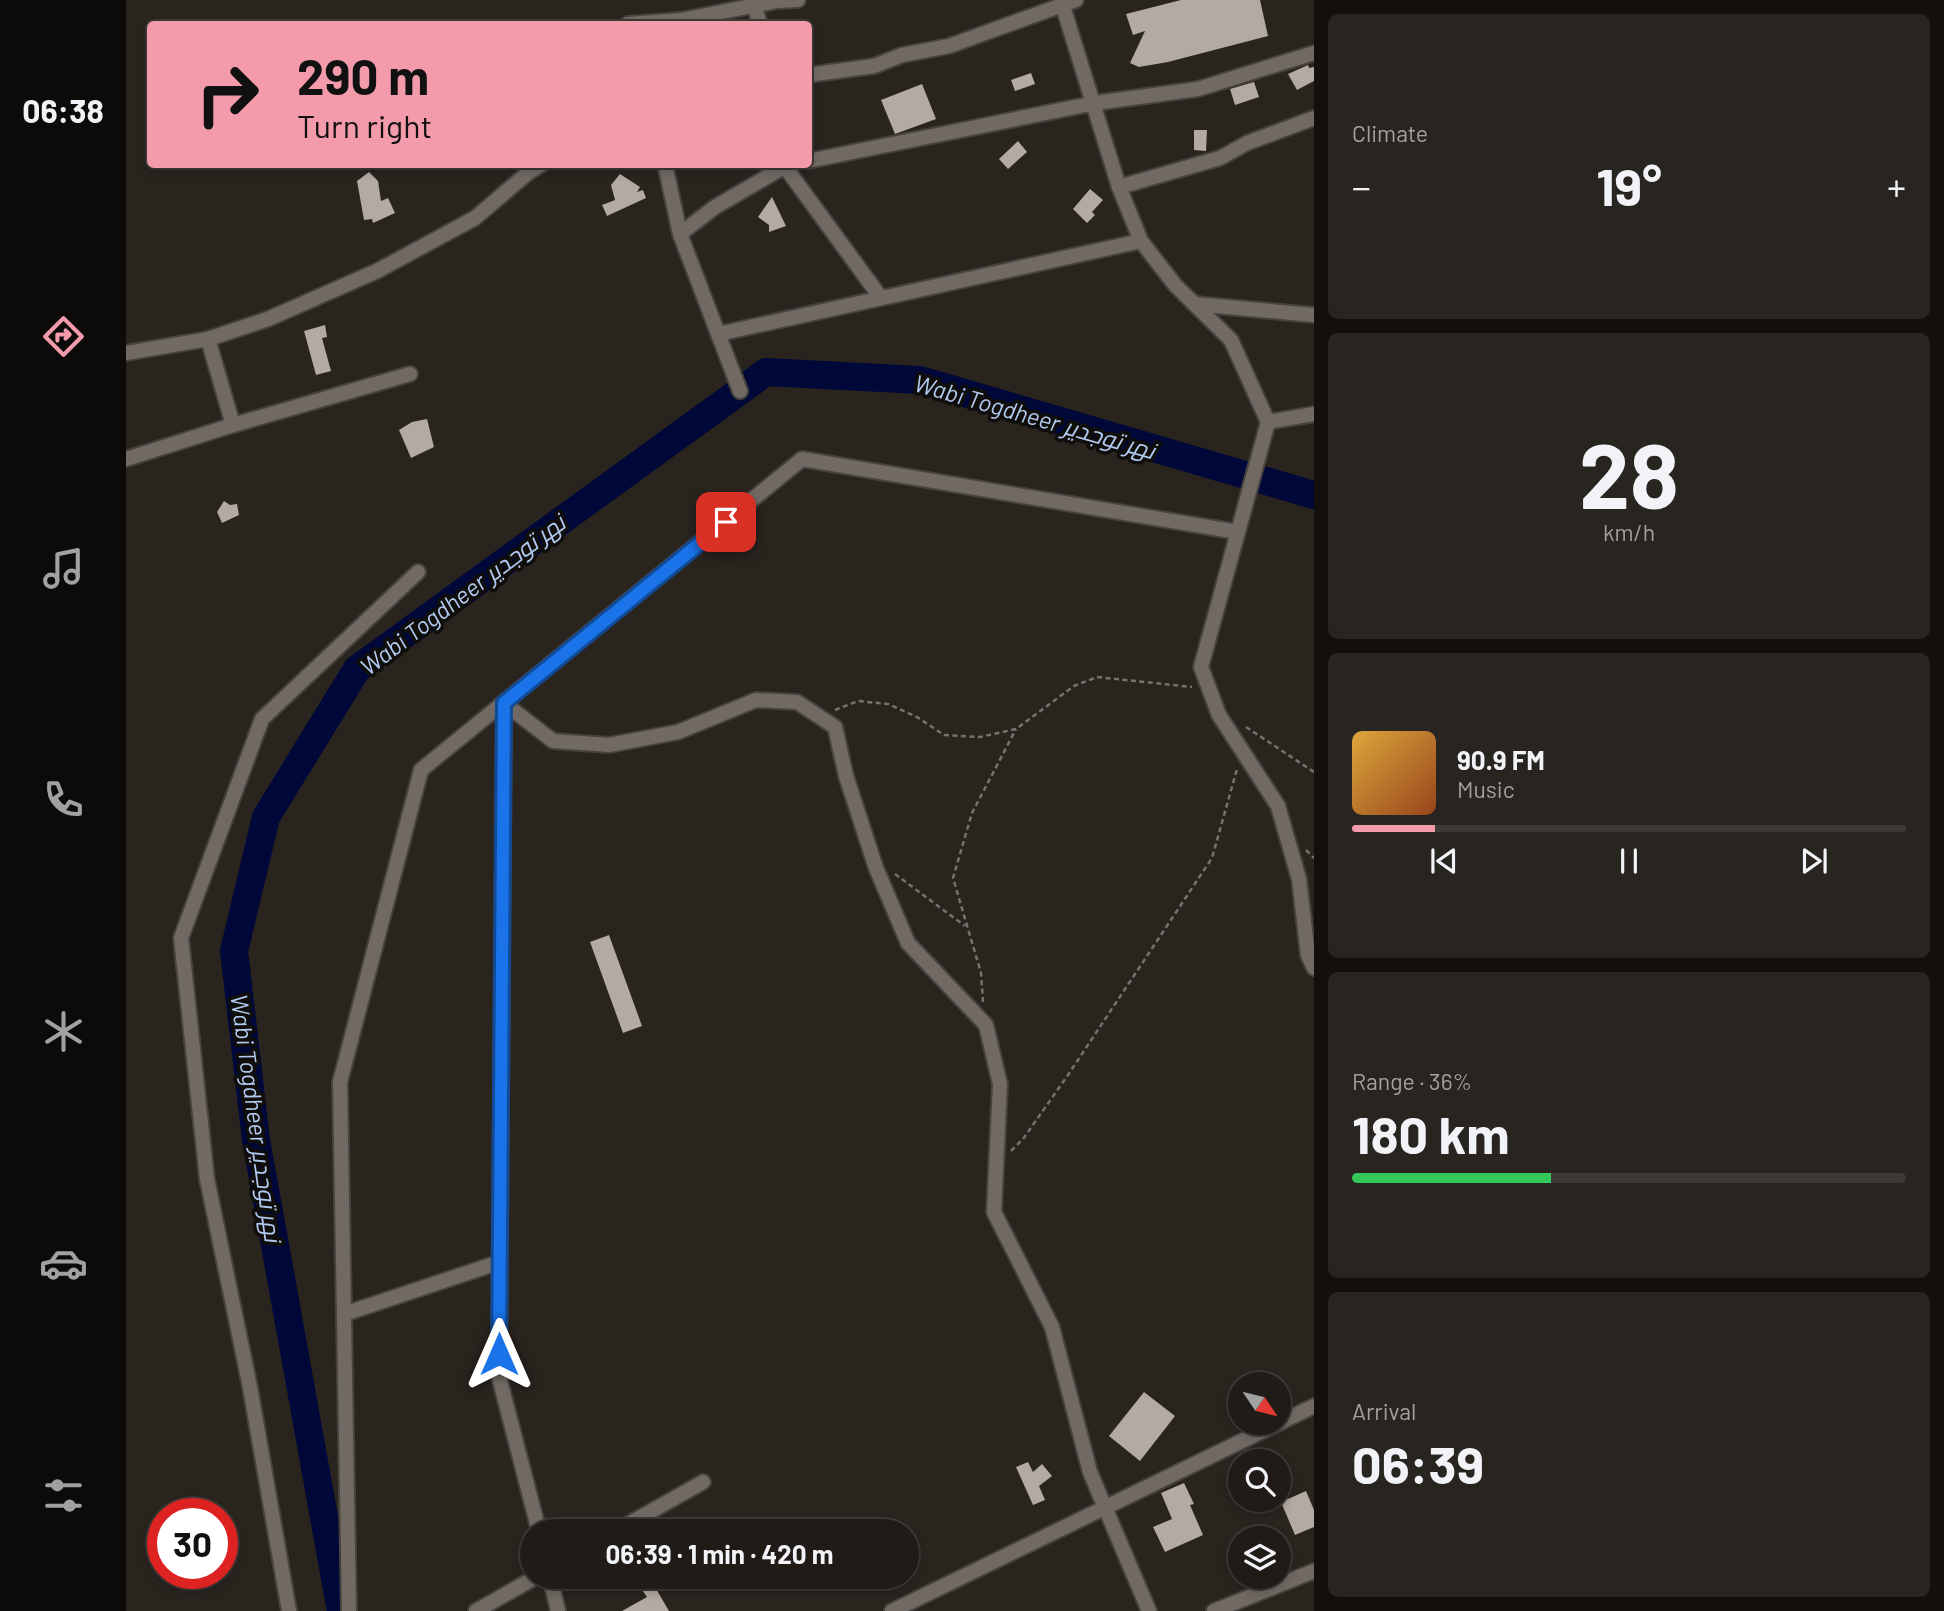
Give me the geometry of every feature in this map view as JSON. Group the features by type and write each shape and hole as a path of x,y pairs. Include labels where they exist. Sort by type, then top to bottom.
{"street":[{"path":"668,21 797,0"},
{"path":"812,74 874,66 902,55 949,46 1066,1 1119,187 1140,241 1175,285 1231,340 1268,422 1201,667 1219,715 1278,806 1299,878 1308,955 1314,968"},
{"path":"754,5 759,21"},
{"path":"812,160 1095,103 1198,89 1314,53"},
{"path":"1119,187 1220,158 1247,143 1314,118"},
{"path":"126,353 208,339 268,319 389,264 475,218 536,168"},
{"path":"666,168 680,234 740,391"},
{"path":"680,234 715,206 780,168"},
{"path":"787,168 881,298"},
{"path":"718,334 1140,241"},
{"path":"1195,304 1314,315"},
{"path":"208,339 233,425"},
{"path":"126,459 410,374"},
{"path":"1268,422 1314,414"},
{"path":"349,1611 340,1082 421,771 802,459 1238,532"},
{"path":"289,1611 250,1387 207,1179 180,937 262,719 418,572"},
{"path":"504,703 553,741 608,745 678,732 755,700 797,702 835,727 846,776 872,856 908,943 986,1025 1000,1084 994,1212 1052,1327 1090,1472 1149,1611"},
{"path":"504,703 499,1377 536,1519"},
{"path":"344,1314 500,1262"},
{"path":"892,1611 1314,1406"},
{"path":"637,1519 703,1482"},
{"path":"1214,1611 1314,1571"},
{"path":"476,1611 520,1586"},
{"path":"553,1589 558,1611"}],"path":[{"path":"819,717 858,701 888,704 917,717 944,736 981,737 1016,729 1074,686 1097,677 1207,688"},
{"path":"1242,724 1251,733 1314,772"},
{"path":"986,1025 981,973 953,878 972,813 1016,729"},
{"path":"996,1165 1031,1129 1212,858 1242,752"},
{"path":"872,856 965,926"}],"building":[{"path":"1181,0 1260,0 1268,36 1168,62 1139,67 1130,63 1145,31 1133,35 1126,14"},
{"path":"1308,65 1309,68 1314,67 1314,81 1297,90 1288,74"},
{"path":"1031,73 1035,84 1015,91 1011,80"},
{"path":"1254,82 1259,97 1235,105 1230,89"},
{"path":"922,84 936,119 895,134 881,100"},
{"path":"1194,130 1207,130 1206,151 1194,150"},
{"path":"1018,141 1027,152 1008,169 999,159"},
{"path":"369,172 378,181 381,201 388,198 395,213 373,223 372,219 364,220 357,181"},
{"path":"620,174 640,187 637,192 643,190 646,198 607,216 602,205 615,200 611,185"},
{"path":"1090,189 1103,200 1092,212 1095,215 1087,223 1073,209"},
{"path":"772,197 786,226 769,232 769,225 758,217"},
{"path":"325,325 327,337 322,338 331,371 316,375 304,331"},
{"path":"427,419 434,447 411,458 399,430 412,422"},
{"path":"224,501 230,505 237,504 239,515 222,523 217,512"},
{"path":"609,935 642,1026 623,1033 590,942"},
{"path":"1144,1392 1175,1416 1140,1461 1109,1436"},
{"path":"1028,1462 1033,1472 1042,1464 1052,1476 1039,1486 1045,1500 1033,1505 1016,1467"},
{"path":"1184,1483 1194,1504 1190,1505 1203,1535 1165,1552 1153,1527 1172,1519 1161,1493"},
{"path":"1306,1491 1314,1510 1314,1527 1295,1535 1285,1512 1291,1512 1291,1498"},
{"path":"641,1589 656,1589 669,1611 622,1611 647,1597"}],"waterway":[{"name":"Wabi Togdheer نهر توجدير","path":"341,1611 256,1140 234,951 266,817 357,669 766,372 920,380 1314,495"}],"route":[{"path":"499,1354 504,703 726,522"}]}
